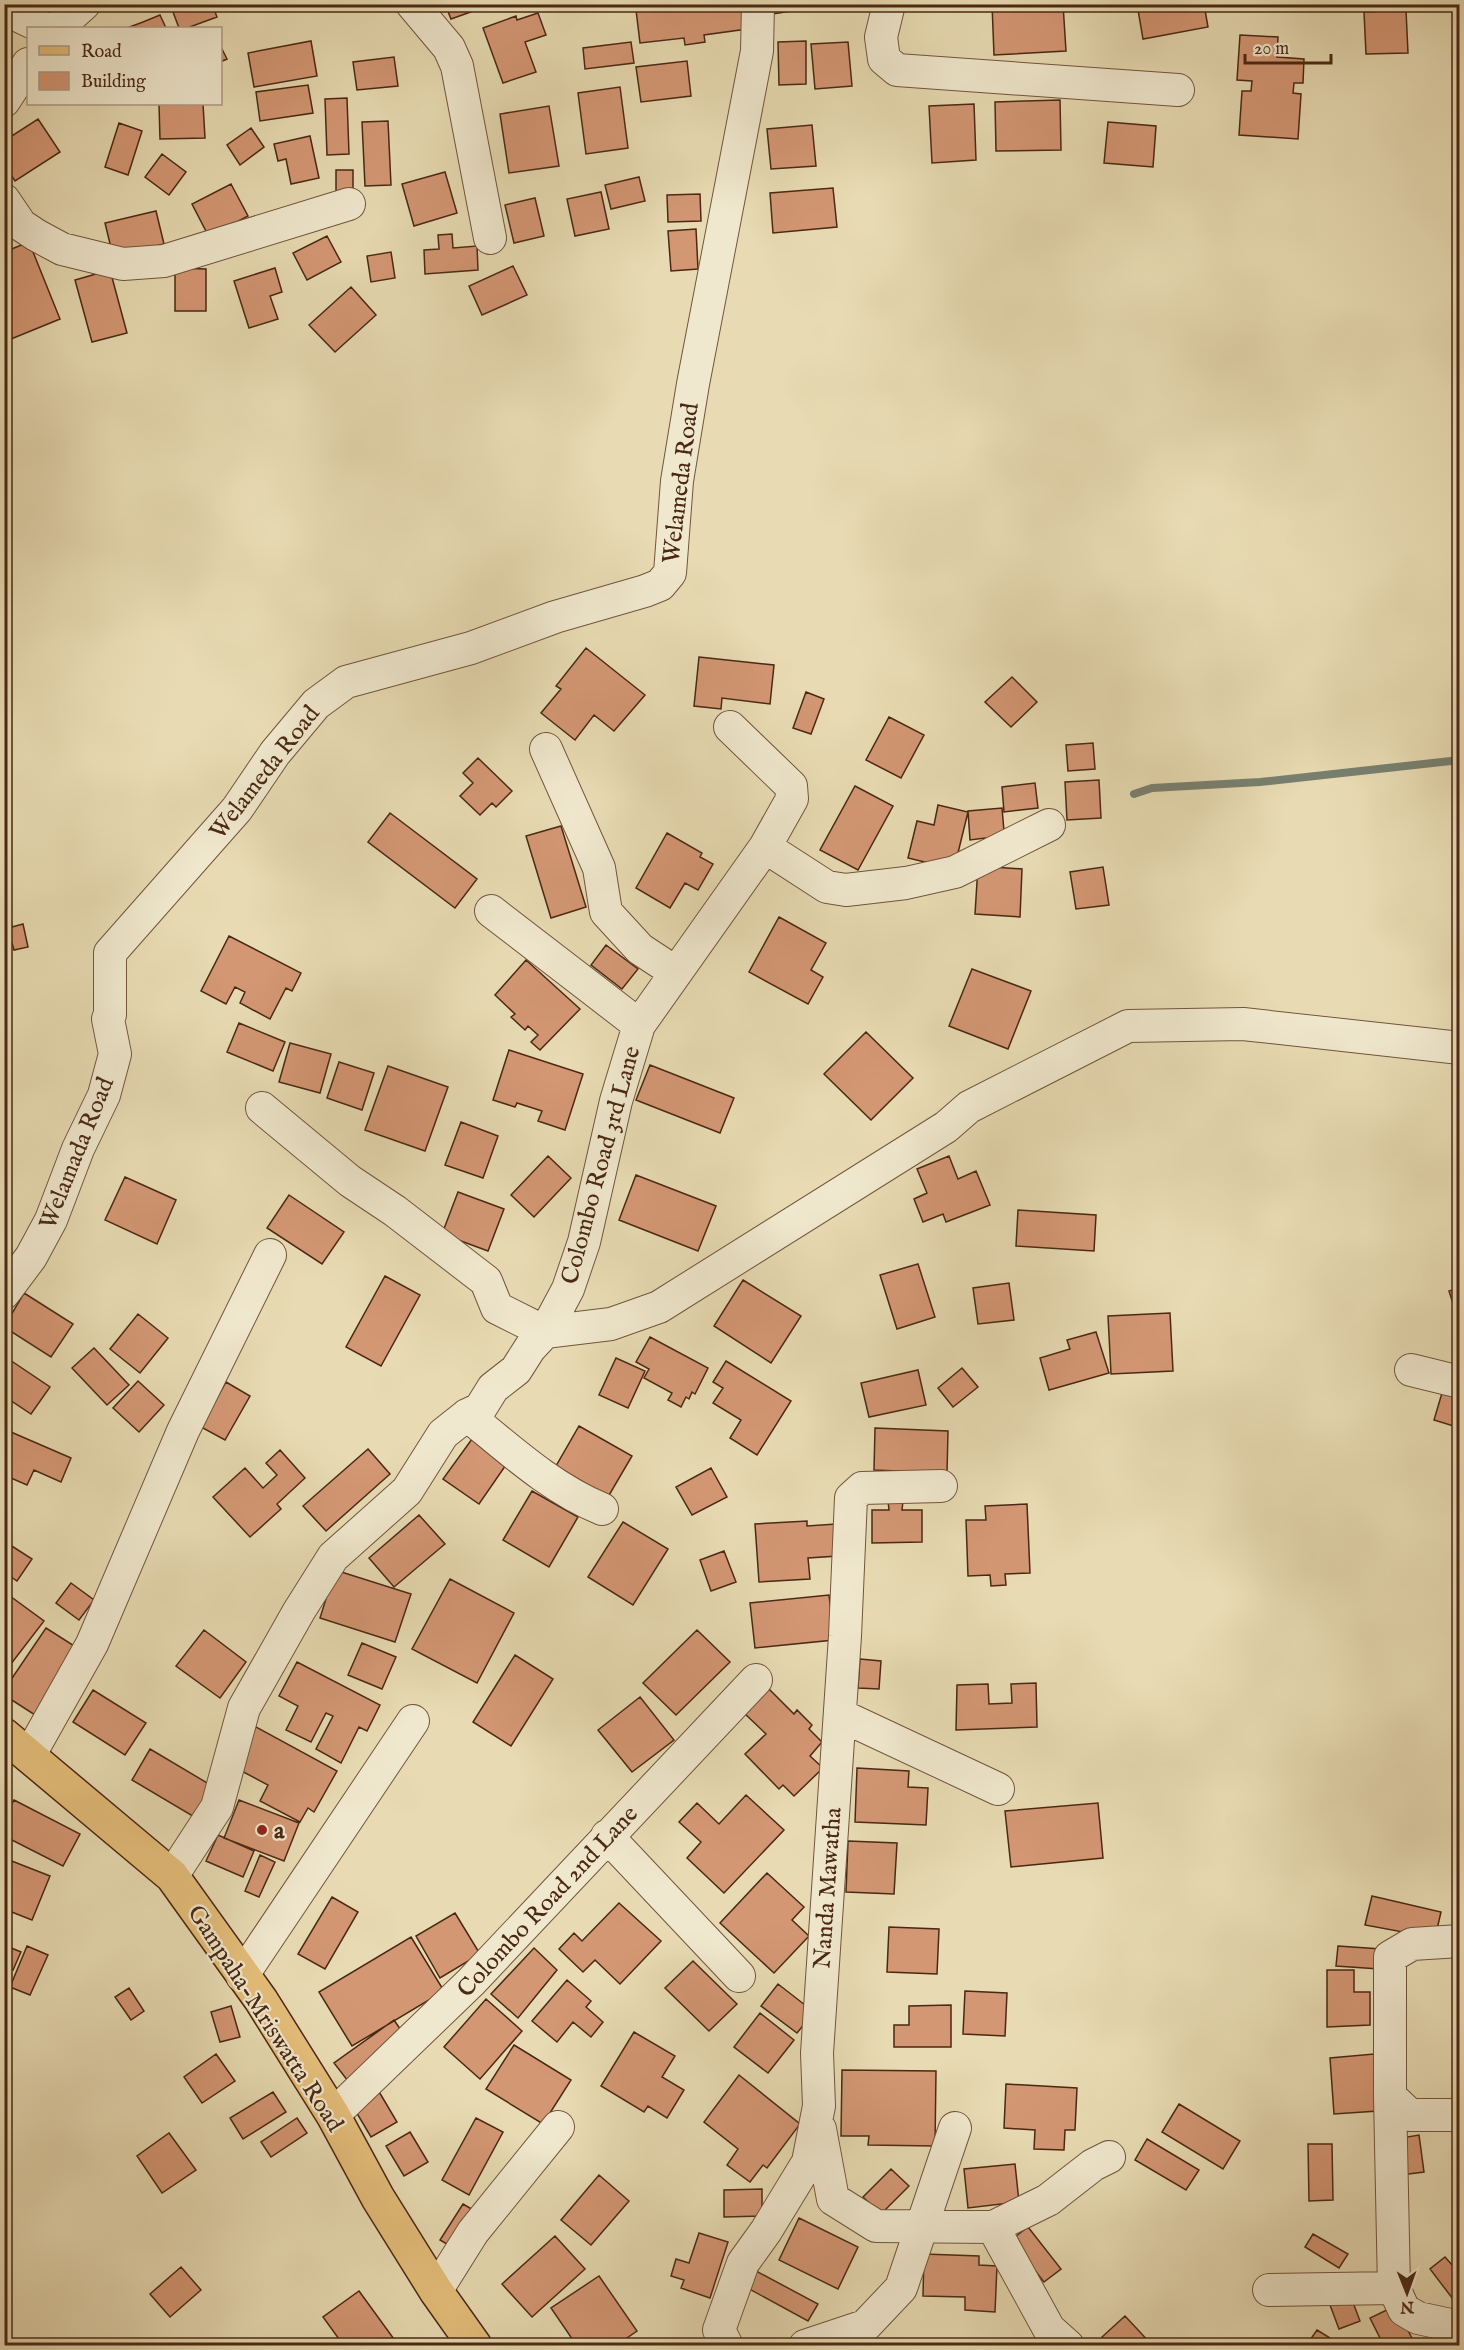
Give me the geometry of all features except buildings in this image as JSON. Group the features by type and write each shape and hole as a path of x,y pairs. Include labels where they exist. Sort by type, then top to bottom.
{"main road":[{"name":"Gampaha-Mriswatta Road","path":"11,1743 172,1876 261,2000 333,2115 378,2198 436,2291 476,2346"}],"street":[{"path":"58,27 84,4"},
{"path":"412,4 449,48 457,66 490,238"},
{"name":"Welameda Road","path":"197,856 237,809 275,753 316,704 346,682 471,648 555,617 645,591 660,585 670,573 681,456 757,51 758,4"},
{"path":"889,4 881,37 884,59 897,70 1178,90"},
{"path":"4,9 42,27"},
{"path":"4,101 27,66"},
{"path":"4,200 21,225 36,236 62,249 123,264 164,261 349,204"},
{"name":"Colombo Road 3rd Lane","path":"172,1876 217,1807 244,1708 298,1611 333,1557 407,1491 443,1434 467,1415 480,1409 493,1388 516,1370 530,1348 545,1332 568,1289 584,1242 616,1101 639,1025 765,848 792,799 791,786 730,727"},
{"path":"546,749 599,868 606,912 640,949 675,972"},
{"path":"765,848 827,887 846,890 906,883 955,872 1049,825"},
{"name":"Welamada Road","path":"4,1293 31,1257 51,1220 78,1149 104,1095 115,1054 108,1019 110,1015 110,953 197,856"},
{"path":"490,911 639,1025"},
{"path":"262,1108 350,1181 395,1211 486,1281 496,1308 545,1332 611,1324 659,1307 946,1127 969,1107 1128,1026 1243,1024 1460,1048"},
{"path":"11,1743 92,1644 183,1431 270,1255"},
{"path":"1411,1370 1460,1382"},
{"path":"467,1415 538,1472 579,1499 602,1509"},
{"name":"Nanda Mawatha","path":"727,2346 719,2330 738,2274 808,2162 817,2116 820,2008 840,1715 850,1498 862,1488 941,1486"},
{"name":"Colombo Road 2nd Lane","path":"333,2115 464,1989 756,1680"},
{"path":"840,1715 998,1789"},
{"path":"242,1976 413,1721"},
{"path":"607,1836 740,1976"},
{"path":"1460,1941 1412,1944 1390,1956 1394,2288 1404,2310 1418,2318 1460,2327"},
{"path":"1390,2096 1410,2115 1460,2115"},
{"path":"817,2116 833,2199 876,2226 993,2227 1048,2200 1093,2165 1109,2157"},
{"path":"436,2291 473,2232 558,2127"},
{"path":"805,2346 864,2326 901,2288 955,2128"},
{"path":"993,2227 1049,2329 1068,2346"},
{"path":"1269,2290 1394,2288"}],"waterway":[{"path":"1134,794 1152,788 1260,782 1460,760"}],"place":[{"name":"a","path":"262,1830"}]}
